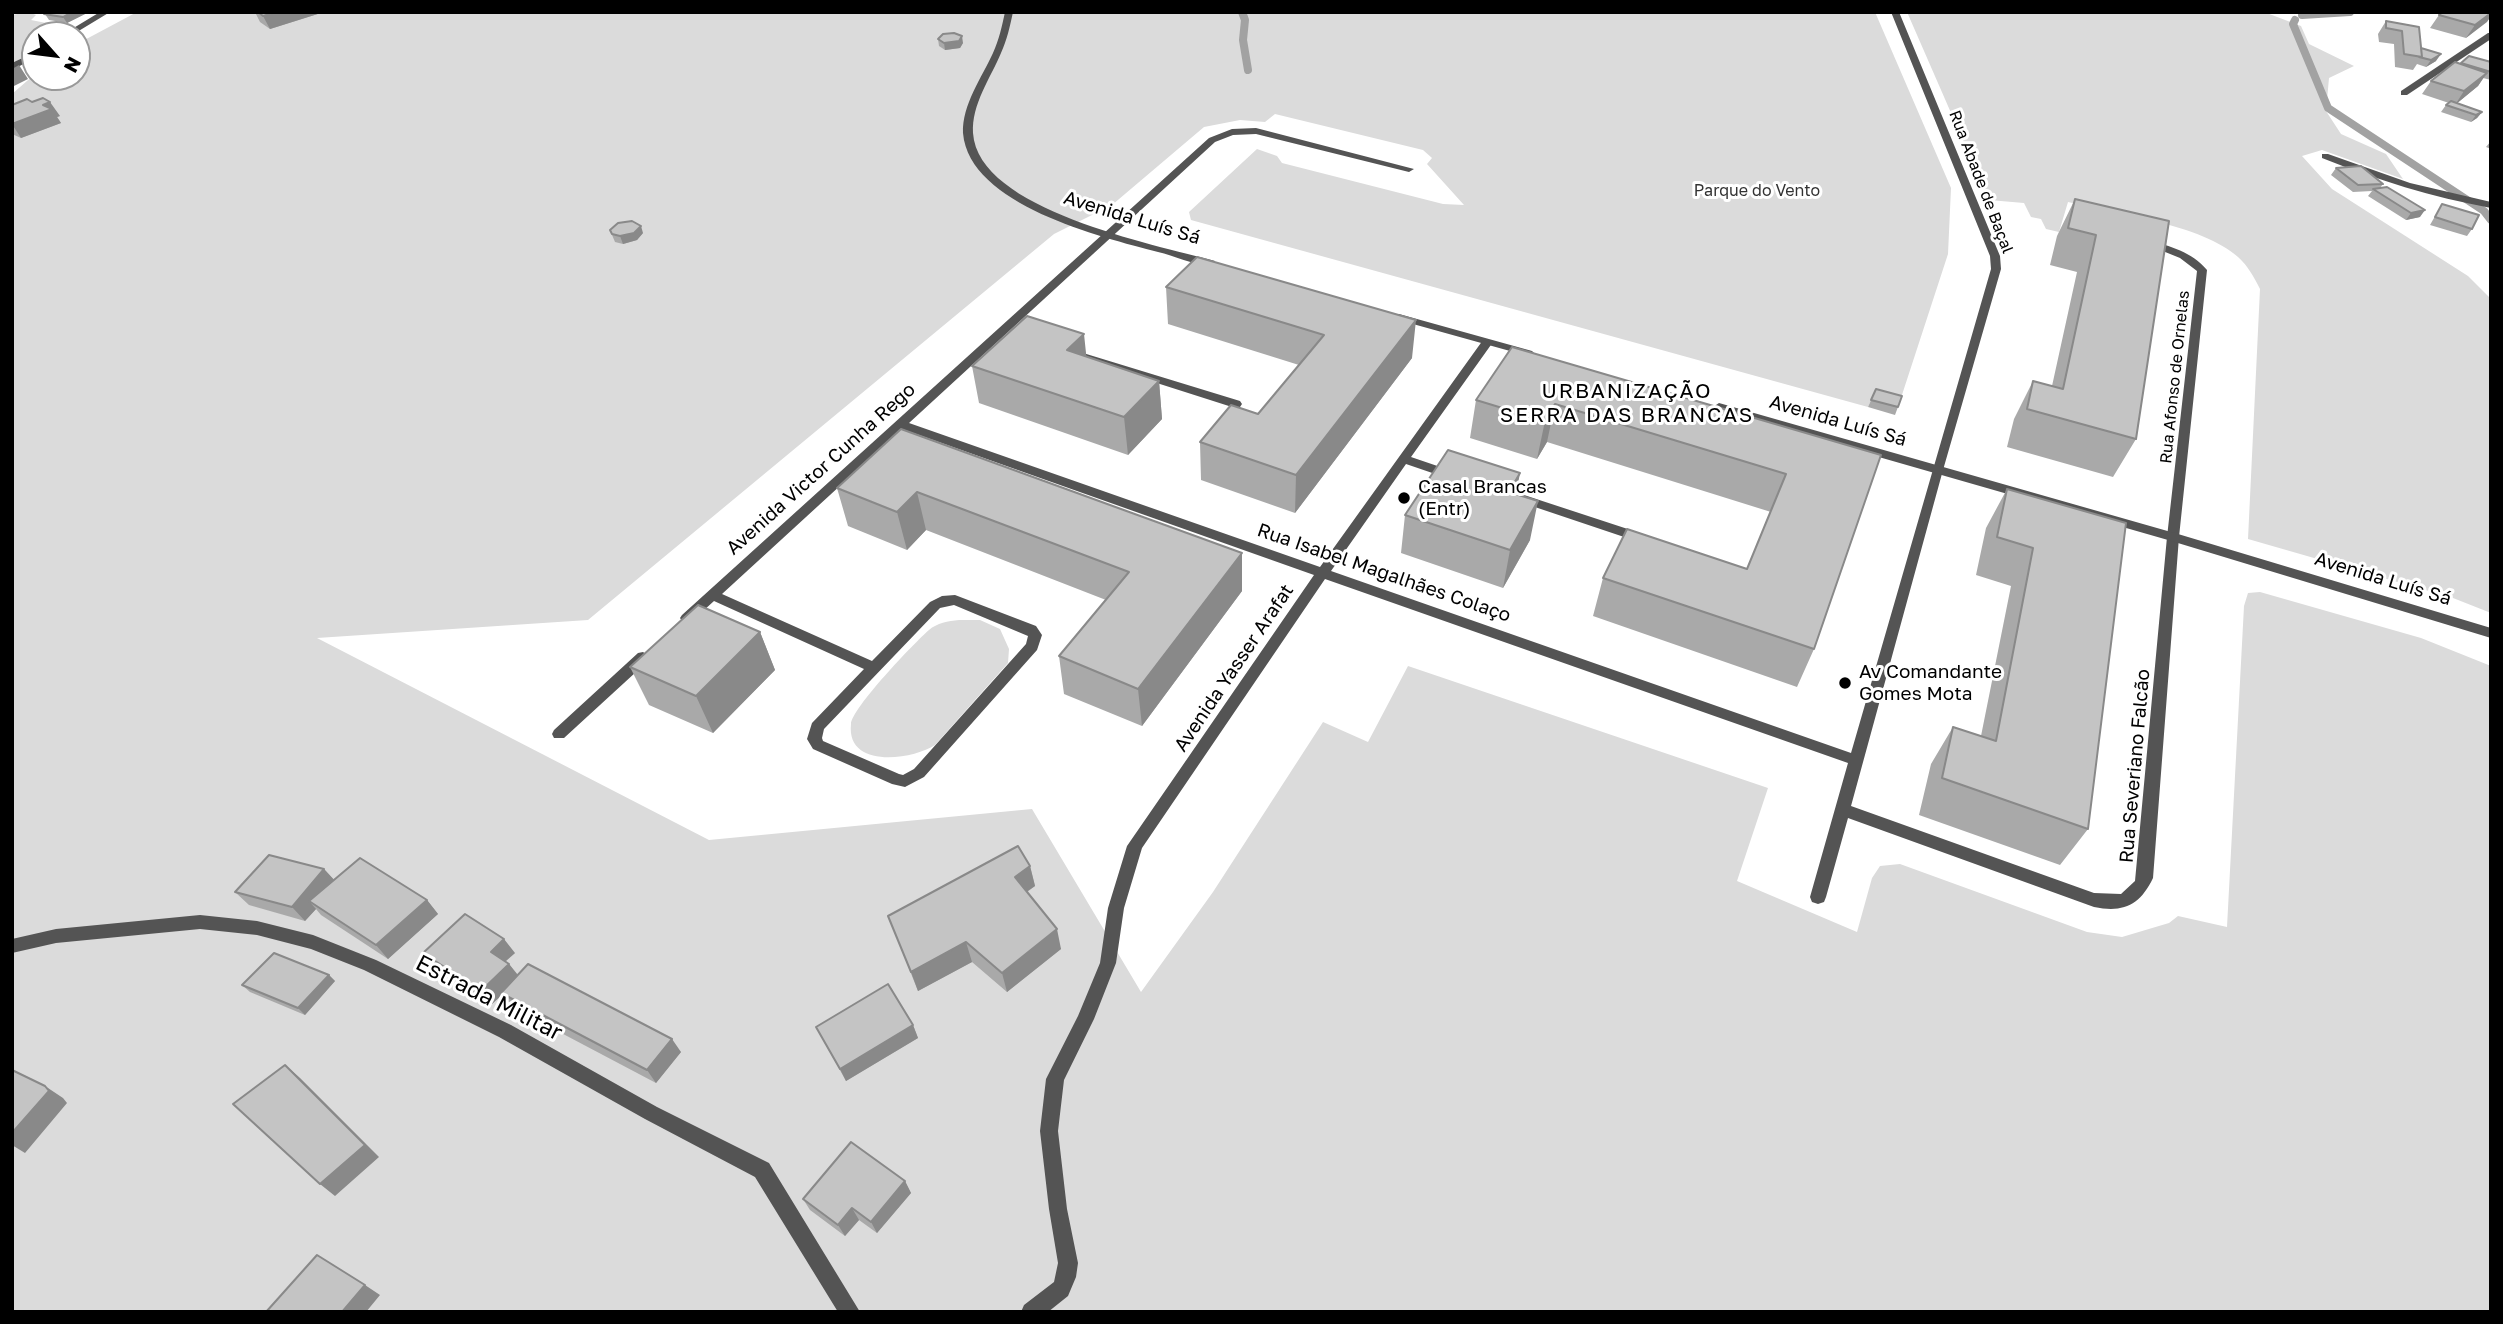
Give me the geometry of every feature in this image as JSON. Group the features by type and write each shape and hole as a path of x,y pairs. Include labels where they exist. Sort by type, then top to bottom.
{"street":[{"path":"90,21 106,12"},
{"name":"Avenida Luís Sá","path":"1009,12 1002,42 974,107 968,133 972,153 990,177 1027,205 1220,265"},
{"name":"Rua Abade de Baçal","path":"1818,897 1996,269 1995,256 1895,12"},
{"path":"2404,93 2491,35"},
{"name":"Avenida Victor Cunha Rego","path":"676,627 900,424 1009,332 1110,233 1212,139 1232,132 1256,131 1409,169"},
{"path":"2325,156 2382,179 2435,195 2491,205"},
{"name":"Rua Afonso de Ornelas","path":"2138,241 2175,251 2202,271 2174,537"},
{"path":"1393,315 1540,357"},
{"name":"Avenida Yasser Arafat","path":"1031,1312 1061,1289 1068,1263 1058,1209 1049,1131 1055,1079 1086,1019 1108,963 1116,908 1135,846 1323,572 1487,342"},
{"path":"1054,346 1236,404"},
{"name":"Avenida Luís Sá","path":"1701,402 2174,537 2491,633"},
{"name":"Rua Isabel Magalhães Colaço","path":"900,424 1855,760"},
{"path":"1403,460 1467,481"},
{"path":"1506,493 1660,544"},
{"name":"Rua Severiano Falcão","path":"1842,809 2094,900 2112,904 2127,901 2140,892 2146,878 2174,537"},
{"path":"712,595 874,668"},
{"path":"947,600 955,600 1031,630 1035,635 1032,646 919,773 905,781 897,780 830,750 814,739 817,727 874,668 935,606 947,600"},
{"path":"559,734 657,645"},
{"name":"Estrada Militar","path":"12,947 55,936 200,922 257,928 313,942 370,965 505,1031 652,1113 762,1170 850,1312"}],"green space":[{"path":"28,12 36,15 31,20 36,21 21,21 21,59 12,64 12,15"},
{"name":"Parque do Vento","path":"137,12 1875,12 1951,188 1948,254 1899,404 1873,396 1868,407 1191,220 1189,212 1257,149 1277,156 1282,163 1443,204 1464,205 1427,164 1432,158 1423,150 1275,114 1265,122 1240,120 1204,127 1112,205 1054,234 588,620 317,638 709,840 1032,809 1141,992 1213,892 1323,722 1368,742 1408,666 1768,788 1737,881 1857,932 1872,878 1880,866 1900,864 2087,932 2122,937 2169,923 2178,916 2227,927 2244,606 2248,593 2260,592 2421,638 2491,666 2491,1312 12,1312 12,94 21,86 21,91 91,91 91,37"},
{"path":"1907,12 2264,12 2301,26 2309,44 2354,66 2329,78 2326,111 2341,134 2386,154 2403,179 2322,150 2302,156 2332,189 2468,276 2491,299 2491,613 2453,598 2248,539 2260,289 2251,272 2238,257 2223,246 2181,228 2068,202 2059,232 2046,229 2041,219 2031,217 2024,203 1989,200"},
{"path":"980,620 1000,629 1009,649 1008,663 935,745 897,757 869,754 859,748 852,738 851,724 872,691 929,630 943,623"}],"building":[{"path":"72,12 63,17 44,14"},
{"path":"258,12 276,12 263,16"},
{"path":"2442,12 2491,13 2475,25 2439,15"},
{"path":"2386,21 2419,27 2422,57 2404,54 2402,31 2386,28"},
{"path":"954,33 962,36 959,41 944,43 938,39 943,34"},
{"path":"2421,48 2441,54 2431,60 2419,57 2422,57"},
{"path":"2469,56 2491,62 2491,72 2461,63"},
{"path":"2455,62 2487,73 2464,91 2431,81"},
{"path":"43,98 50,102 43,105 52,109 12,124 12,105 27,99 32,102"},
{"path":"2451,101 2482,112 2476,115 2446,105"},
{"path":"2361,166 2383,184 2358,185 2336,168"},
{"path":"2387,187 2425,210 2411,213 2373,189"},
{"path":"2075,199 2169,221 2136,439 2027,409 2033,381 2063,389 2096,235 2068,228"},
{"path":"2442,204 2479,215 2472,229 2435,217"},
{"path":"632,221 641,226 634,233 620,236 612,234 610,230 618,223"},
{"path":"1197,257 1416,320 1296,475 1200,442 1231,405 1258,414 1324,335 1166,287"},
{"path":"1027,316 1084,334 1067,350 1159,381 1124,417 972,366"},
{"path":"1512,347 1881,455 1814,649 1603,578 1627,529 1747,569 1786,474 1555,404 1545,421 1476,400"},
{"path":"1876,389 1902,396 1898,407 1871,400"},
{"path":"901,429 1242,553 1138,689 1059,656 1129,572 917,492 897,512 837,488"},
{"path":"1448,450 1520,473 1509,492 1538,501 1510,550 1405,515"},
{"path":"2007,489 2126,523 2088,829 1942,778 1953,727 1996,741 2033,548 1997,537"},
{"path":"698,605 760,632 696,696 630,667"},
{"path":"1018,846 1030,866 1015,877 1057,929 1002,973 966,942 911,972 888,916"},
{"path":"269,855 324,869 292,907 235,892"},
{"path":"360,858 427,900 376,945 309,901"},
{"path":"465,914 504,939 491,952 509,964 481,991 423,953"},
{"path":"274,953 329,975 298,1008 242,985"},
{"path":"528,964 672,1039 647,1070 501,993"},
{"path":"888,984 913,1025 840,1069 816,1027"},
{"path":"285,1065 365,1145 320,1184 233,1104"},
{"path":"12,1070 45,1086 49,1091 12,1133"},
{"path":"851,1142 905,1181 871,1222 852,1208 838,1225 803,1199"},
{"path":"317,1255 365,1285 342,1312 266,1312"}],"waterway":[{"path":"1242,12 1245,20 1243,40 1248,70"},
{"path":"2302,15 2350,12"},
{"path":"2295,20 2293,24 2328,108 2484,211 2491,220"}],"place":[{"name":"Casal Brancas (Entr)","path":"1404,498"},
{"name":"Av Comandante Gomes Mota","path":"1845,683"}],"district":[{"name":"URBANIZAÇÃO SERRA DAS BRANCAS","path":"1627,403"}]}
